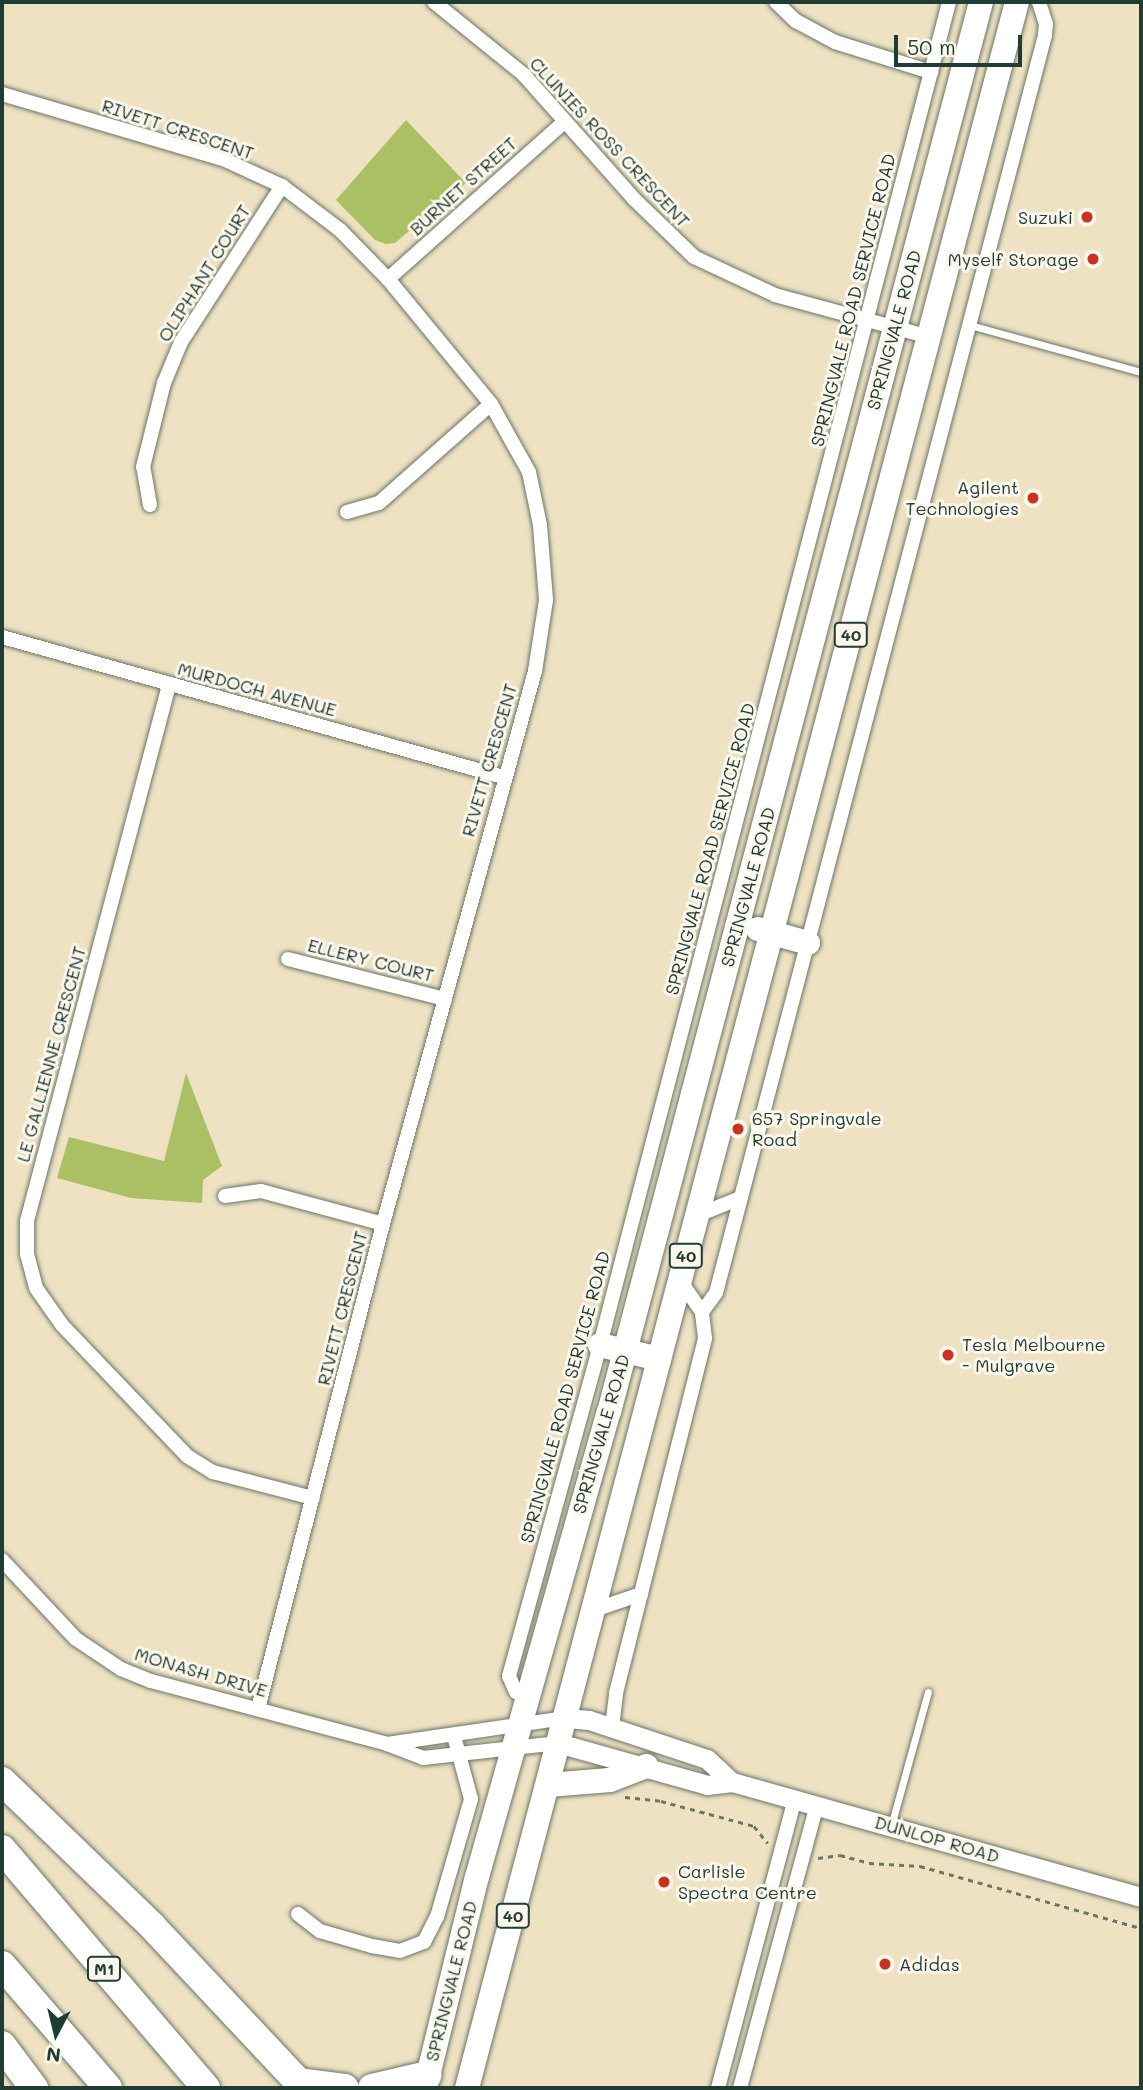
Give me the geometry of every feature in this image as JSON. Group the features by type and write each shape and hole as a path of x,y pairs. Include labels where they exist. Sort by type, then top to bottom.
{"highway":[{"name":"SPRINGVALE ROAD","path":"427,2082 514,1737 625,1351 981,2"},
{"name":"SPRINGVALE ROAD","path":"467,2088 1017,2"},
{"path":"738,924 808,943"},
{"path":"600,1345 659,1359"},
{"path":"548,1785 610,1780 646,1766"},
{"path":"2,1781 152,1926 301,2085 345,2088"},
{"name":"M1","path":"2,1849 206,2088"},
{"path":"2,1965 108,2088"},
{"path":"2,2045 34,2088"},
{"path":"372,2088 427,2082"}],"street":[{"name":"CLUNIES ROSS CRESCENT","path":"434,2 524,75 563,123 694,257 775,295 930,337"},
{"path":"776,2 796,21 835,42 931,72"},
{"name":"SPRINGVALE ROAD SERVICE ROAD","path":"526,1697 516,1692 509,1676 600,1345 949,2"},
{"path":"702,1312 716,1293 1045,35 1046,24 1039,2"},
{"name":"RIVETT CRESCENT","path":"2,94 223,159 282,186 340,230 388,279 491,404 529,472 541,525 546,600 535,671 503,776 383,1224 258,1709"},
{"name":"BURNET STREET","path":"388,279 563,123"},
{"name":"OLIPHANT COURT","path":"150,505 144,467 164,383 181,342 282,186"},
{"path":"347,512 379,503 491,404"},
{"name":"MURDOCH AVENUE","path":"2,637 503,776"},
{"name":"LE GALLIENNE CRESCENT","path":"169,685 27,1221 27,1254 36,1288 62,1325 187,1456 213,1472 313,1498"},
{"path":"750,773 776,780"},
{"name":"ELLERY COURT","path":"288,959 445,999"},
{"path":"225,1196 261,1191 383,1224"},
{"path":"698,1215 740,1198"},
{"path":"612,1727 641,1594 705,1338 702,1312 680,1281"},
{"name":"MONASH DRIVE","path":"2,1560 76,1639 121,1669 387,1744 423,1758 457,1757 566,1717"},
{"path":"594,1610 641,1594"},
{"name":"DUNLOP ROAD","path":"566,1717 612,1727 708,1759 732,1782"},
{"path":"298,1914 320,1931 372,1946 400,1951 424,1942 437,1917 471,1799 457,1757 454,1736"},
{"name":"MONASH DRIVE","path":"387,1744 454,1736 514,1737 558,1743"},
{"name":"DUNLOP ROAD","path":"558,1743 707,1785 732,1782 1141,1897"},
{"path":"718,2088 795,1799"},
{"path":"723,2069 742,2081 817,1805"},
{"path":"740,2008 760,2014"}],"lane":[{"path":"970,324 1141,372"},
{"path":"891,1826 928,1692"}],"path":[{"path":"616,1797 661,1801 754,1826 766,1843 804,1854 919,1866 1141,1928"}],"green space":[{"path":"406,120 466,183 395,243 386,244 375,240 336,200"},
{"path":"186,1073 222,1166 203,1180 202,1203 131,1198 57,1178 69,1137 164,1161"}],"place":[{"name":"Suzuki","path":"1087,217"},
{"name":"Myself Storage","path":"1093,259"},
{"name":"Agilent Technologies","path":"1033,498"},
{"name":"657 Springvale Road","path":"738,1129"},
{"name":"Tesla Melbourne - Mulgrave","path":"948,1355"},
{"name":"Carlisle Spectra Centre","path":"664,1882"},
{"name":"Adidas","path":"885,1964"}]}
